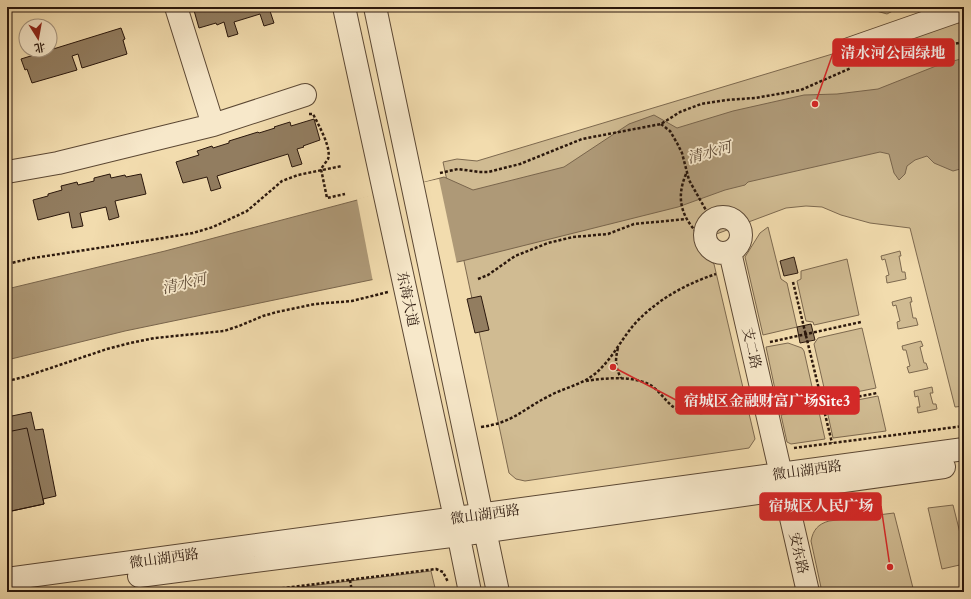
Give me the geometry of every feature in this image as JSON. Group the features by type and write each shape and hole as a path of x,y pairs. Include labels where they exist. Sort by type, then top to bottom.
{"street":[{"path":"176,7 212,125"},
{"name":"东海大道","path":"344,7 470,592"},
{"name":"东海大道","path":"375,7 498,592"},
{"path":"851,58 955,12 964,10"},
{"path":"7,172 58,163 212,125 299,97"},
{"path":"721,217 727,217 737,223 740,228 741,239 732,260 724,254 712,250 708,231 721,217"},
{"name":"支二路","path":"732,260 782,482"},
{"name":"微山湖西路","path":"782,482 964,449"},
{"name":"微山湖西路","path":"19,592 484,523 782,482 964,464"},
{"name":"安东路","path":"782,482 808,592"},
{"name":"微山湖西路","path":"7,579 457,527"}],"path":[{"path":"886,56 964,42"},
{"path":"440,173 458,169 488,172 520,164 582,139 661,124 680,112 701,104 726,100 755,98 801,90 851,58"},
{"path":"299,97 299,115 313,114 321,128 328,148 328,158 321,170 327,198 345,194"},
{"path":"661,124 670,131 682,153 687,173 698,196 708,231 695,232 682,210 681,190 687,173"},
{"path":"7,230 9,248 7,264 33,258 193,233 213,227 247,211 282,181 298,175 342,166"},
{"path":"478,279 488,275 515,256 548,242 574,237 608,234 634,224 687,220"},
{"path":"583,382 596,373 646,313 672,294 732,260"},
{"path":"793,282 832,443"},
{"path":"7,381 130,343 155,338 224,331 276,312 315,304 352,301 405,289"},
{"path":"769,342 861,322"},
{"path":"618,347 615,360 616,370 621,378"},
{"path":"463,429 494,425 513,418 546,397 583,382 604,378 621,378 651,386 672,406 683,411 699,414 713,412 725,406 759,378"},
{"path":"777,413 877,393"},
{"path":"775,450 964,426"},
{"path":"252,592 436,569 443,572 449,587"},
{"path":"350,580 352,592"},
{"path":"294,587 294,592"}],"shaded area":[{"path":"870,7 900,7 887,14 873,10"},
{"path":"964,18 964,406 955,407 910,228 870,223 841,215 822,207 806,206 786,208 695,242 698,250 714,264 755,439 749,448 525,481 516,479 509,473 443,162 457,159 477,161 849,49"},
{"path":"768,227 781,279 787,283 797,327 763,335 745,257 760,233"},
{"path":"900,251 901,256 899,256 902,272 905,272 906,279 887,283 886,276 889,275 885,259 882,260 881,256"},
{"path":"847,259 859,315 814,325 813,322 806,321 797,281 801,279 801,271"},
{"path":"911,297 912,302 910,302 913,318 916,318 918,325 898,329 897,322 900,321 896,305 893,306 892,302"},
{"path":"862,328 876,388 837,396 830,395 825,392 814,344 818,338"},
{"path":"921,341 923,346 920,347 924,363 926,363 928,369 909,373 907,367 910,366 906,350 903,350 902,346"},
{"path":"788,343 802,348 804,351 815,400 779,408 766,347"},
{"path":"932,387 933,393 930,393 933,404 936,404 937,409 918,413 917,407 920,407 918,396 915,397 914,391"},
{"path":"878,396 886,431 833,438 826,406"},
{"path":"814,408 819,412 825,439 791,444 787,442 781,415"},
{"path":"953,505 964,549 964,564 942,569 928,508"},
{"path":"894,513 914,592 822,592 811,541 817,528 829,521"},
{"path":"431,571 436,592 261,592"}],"water":[{"name":"清水河","path":"964,58 964,168 953,171 934,163 927,156 915,160 907,166 905,174 899,180 894,173 889,154 880,152 748,182 745,185 725,190 678,207 462,261 125,331 7,360 7,289 165,251 444,177 473,190 564,167 629,124 654,115 677,128 733,111 804,95 837,94 878,89 936,66"}],"pier":[{"path":"439,179 457,264 373,282 357,199"}],"building":[{"path":"193,7 273,7 269,8 274,23 264,26 260,14 234,22 238,34 228,37 224,22 217,25 216,23 199,28"},
{"path":"121,28 125,39 123,40 127,54 82,68 78,54 72,56 77,70 32,83 27,69 25,70 21,59 58,58 58,48"},
{"path":"314,119 320,140 297,149 302,164 292,167 288,154 217,176 221,188 211,191 207,177 183,183 176,162 199,155 197,151 212,146 213,148 229,143 229,141 258,132 259,133 290,122 291,126"},
{"path":"110,174 111,178 141,174 146,194 115,201 119,217 109,220 106,207 80,213 83,226 72,228 69,212 38,220 33,200 62,190 61,186 77,182 78,185 94,181 94,178"},
{"path":"794,257 798,273 784,276 780,261"},
{"path":"481,296 489,330 475,333 467,299"},
{"path":"811,324 815,340 800,343 797,327"},
{"path":"31,412 35,430 43,429 56,496 43,499 44,504 7,512 7,417"},
{"path":"27,428 44,504 7,512 7,432"}],"place":[{"name":"清水河公园绿地","path":"815,104"},
{"name":"宿城区金融财富广场Site3","path":"613,367"},
{"name":"宿城区人民广场","path":"890,567"}]}
